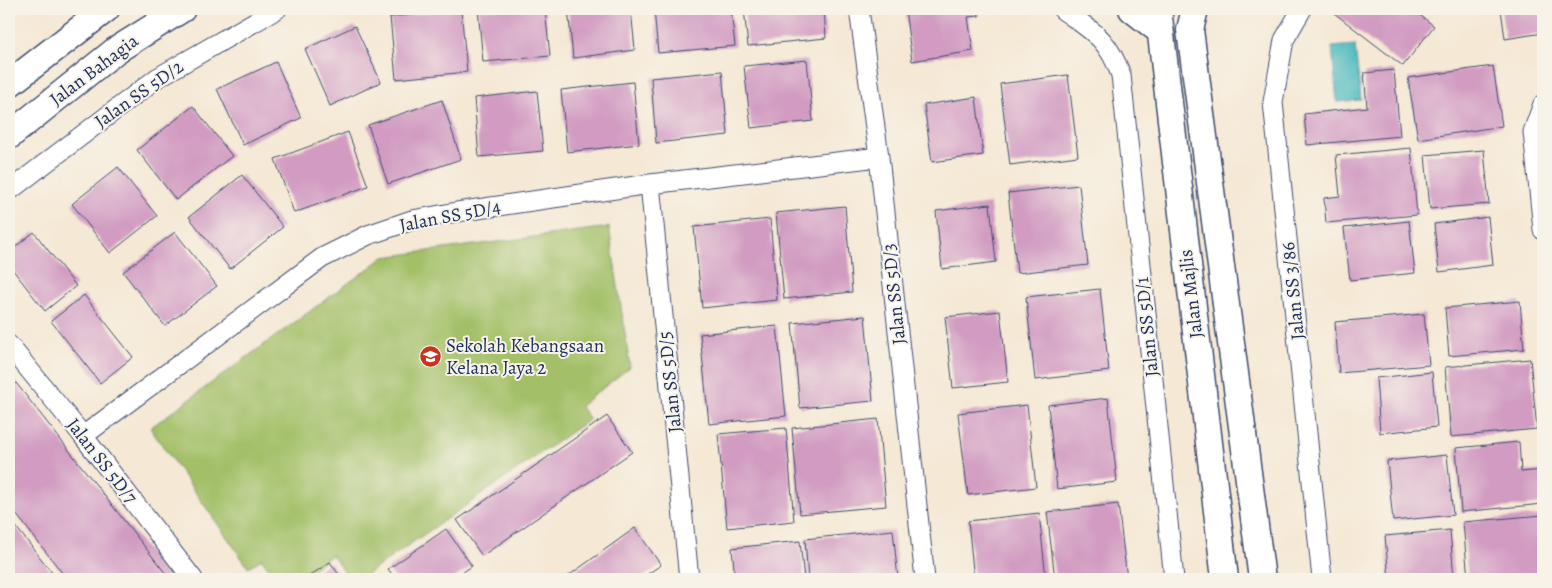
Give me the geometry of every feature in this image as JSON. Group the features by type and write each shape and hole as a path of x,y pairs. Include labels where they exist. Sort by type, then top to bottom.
{"main road":[{"path":"9,84 106,9"},
{"name":"Jalan Bahagia","path":"9,136 115,51 182,9"},
{"path":"1132,9 1155,16"},
{"path":"1193,19 1208,9"},
{"name":"Jalan Majlis","path":"1155,16 1225,579"},
{"name":"Jalan Majlis","path":"1193,19 1262,579"}],"street":[{"name":"Jalan SS 5D/2","path":"9,191 157,78 265,14 277,9"},
{"name":"Jalan SS 5D/3","path":"859,9 880,157 926,579"},
{"name":"Jalan SS 5D/1","path":"1062,9 1104,40 1114,56 1121,75 1174,579"},
{"name":"Jalan SS 3/86","path":"1302,9 1284,40 1273,102 1322,579"},
{"path":"1543,104 1533,132 1543,230"},
{"name":"Jalan SS 5D/4","path":"83,436 322,258 368,235 412,220 457,212 650,184 880,157"},
{"name":"Jalan SS 5D/5","path":"650,184 689,579"},
{"name":"Jalan SS 5D/7","path":"9,345 83,436 194,579"}],"green space":[{"name":"Sekolah Kebangsaan Kelana Jaya 2","path":"609,227 630,367 580,406 590,419 360,579 349,579 332,555 298,579 276,579 262,559 248,567 150,428 384,257"}],"water":[{"path":"1355,45 1361,100 1337,102 1332,47"}],"building":[{"path":"461,9 467,72 396,79 390,17"},
{"path":"478,9 545,9 550,56 483,62"},
{"path":"568,9 631,9 635,50 573,58"},
{"path":"654,9 731,9 735,46 658,53"},
{"path":"744,9 824,9 826,38 748,46"},
{"path":"905,9 978,9 979,16 968,17 973,51 912,61"},
{"path":"1337,9 1412,9 1434,26 1403,66 1334,13"},
{"path":"1501,9 1543,9 1543,33 1505,39"},
{"path":"355,26 381,82 330,106 305,49"},
{"path":"807,60 813,121 751,128 744,66"},
{"path":"276,62 301,118 243,145 217,89"},
{"path":"1493,66 1502,126 1418,139 1408,78"},
{"path":"1394,70 1400,136 1307,145 1304,114 1367,107 1364,73"},
{"path":"722,71 728,135 656,143 651,78"},
{"path":"1068,75 1078,156 1010,165 1000,84"},
{"path":"633,82 639,144 567,152 561,90"},
{"path":"537,91 543,151 479,157 474,98"},
{"path":"976,97 983,155 932,162 924,105"},
{"path":"442,100 461,159 388,184 368,125"},
{"path":"193,106 232,156 176,200 137,150"},
{"path":"348,132 368,186 294,213 275,159"},
{"path":"1411,148 1417,215 1326,223 1324,198 1340,196 1336,155"},
{"path":"1484,150 1489,204 1430,209 1425,155"},
{"path":"118,167 157,216 110,253 72,204"},
{"path":"242,175 283,227 230,269 189,217"},
{"path":"1079,185 1088,265 1017,273 1008,193"},
{"path":"990,204 996,262 942,269 936,211"},
{"path":"845,206 852,292 784,299 776,213"},
{"path":"1488,217 1493,265 1439,272 1434,224"},
{"path":"770,219 777,300 702,308 694,227"},
{"path":"1409,221 1415,273 1350,280 1344,228"},
{"path":"34,232 76,286 45,311 9,265 9,252"},
{"path":"175,232 217,286 165,326 123,272"},
{"path":"1100,289 1109,371 1035,380 1026,297"},
{"path":"84,295 133,357 100,383 51,321"},
{"path":"1520,301 1524,349 1449,356 1445,308"},
{"path":"1000,311 1008,382 953,388 945,317"},
{"path":"1424,314 1429,365 1339,373 1335,322"},
{"path":"865,316 873,401 800,408 792,323"},
{"path":"777,326 786,416 709,424 700,334"},
{"path":"1530,359 1537,429 1451,437 1445,367"},
{"path":"1432,372 1437,427 1380,433 1376,378"},
{"path":"9,374 170,579 67,579 9,505"},
{"path":"1108,398 1117,482 1057,489 1048,405"},
{"path":"1027,405 1036,487 968,495 958,413"},
{"path":"607,416 632,452 482,556 457,520"},
{"path":"878,419 886,506 800,514 792,428"},
{"path":"786,428 794,521 727,528 718,434"},
{"path":"1519,442 1521,472 1543,470 1543,504 1461,512 1456,448"},
{"path":"1447,455 1453,515 1393,521 1387,461"},
{"path":"1118,504 1127,579 1055,579 1047,512"},
{"path":"1039,513 1046,579 974,579 968,521"},
{"path":"1543,515 1543,579 1468,579 1463,522"},
{"path":"9,518 57,579 9,579"},
{"path":"635,528 661,565 640,579 564,579"},
{"path":"446,529 472,566 453,579 396,579 388,569"},
{"path":"893,530 898,579 808,579 805,539"},
{"path":"1450,530 1454,579 1389,579 1385,536"},
{"path":"800,541 804,579 735,579 732,548"},
{"path":"330,562 342,579 305,579"}],"place":[{"name":"Sekolah Kebangsaan Kelana Jaya 2","path":"430,357"}]}
